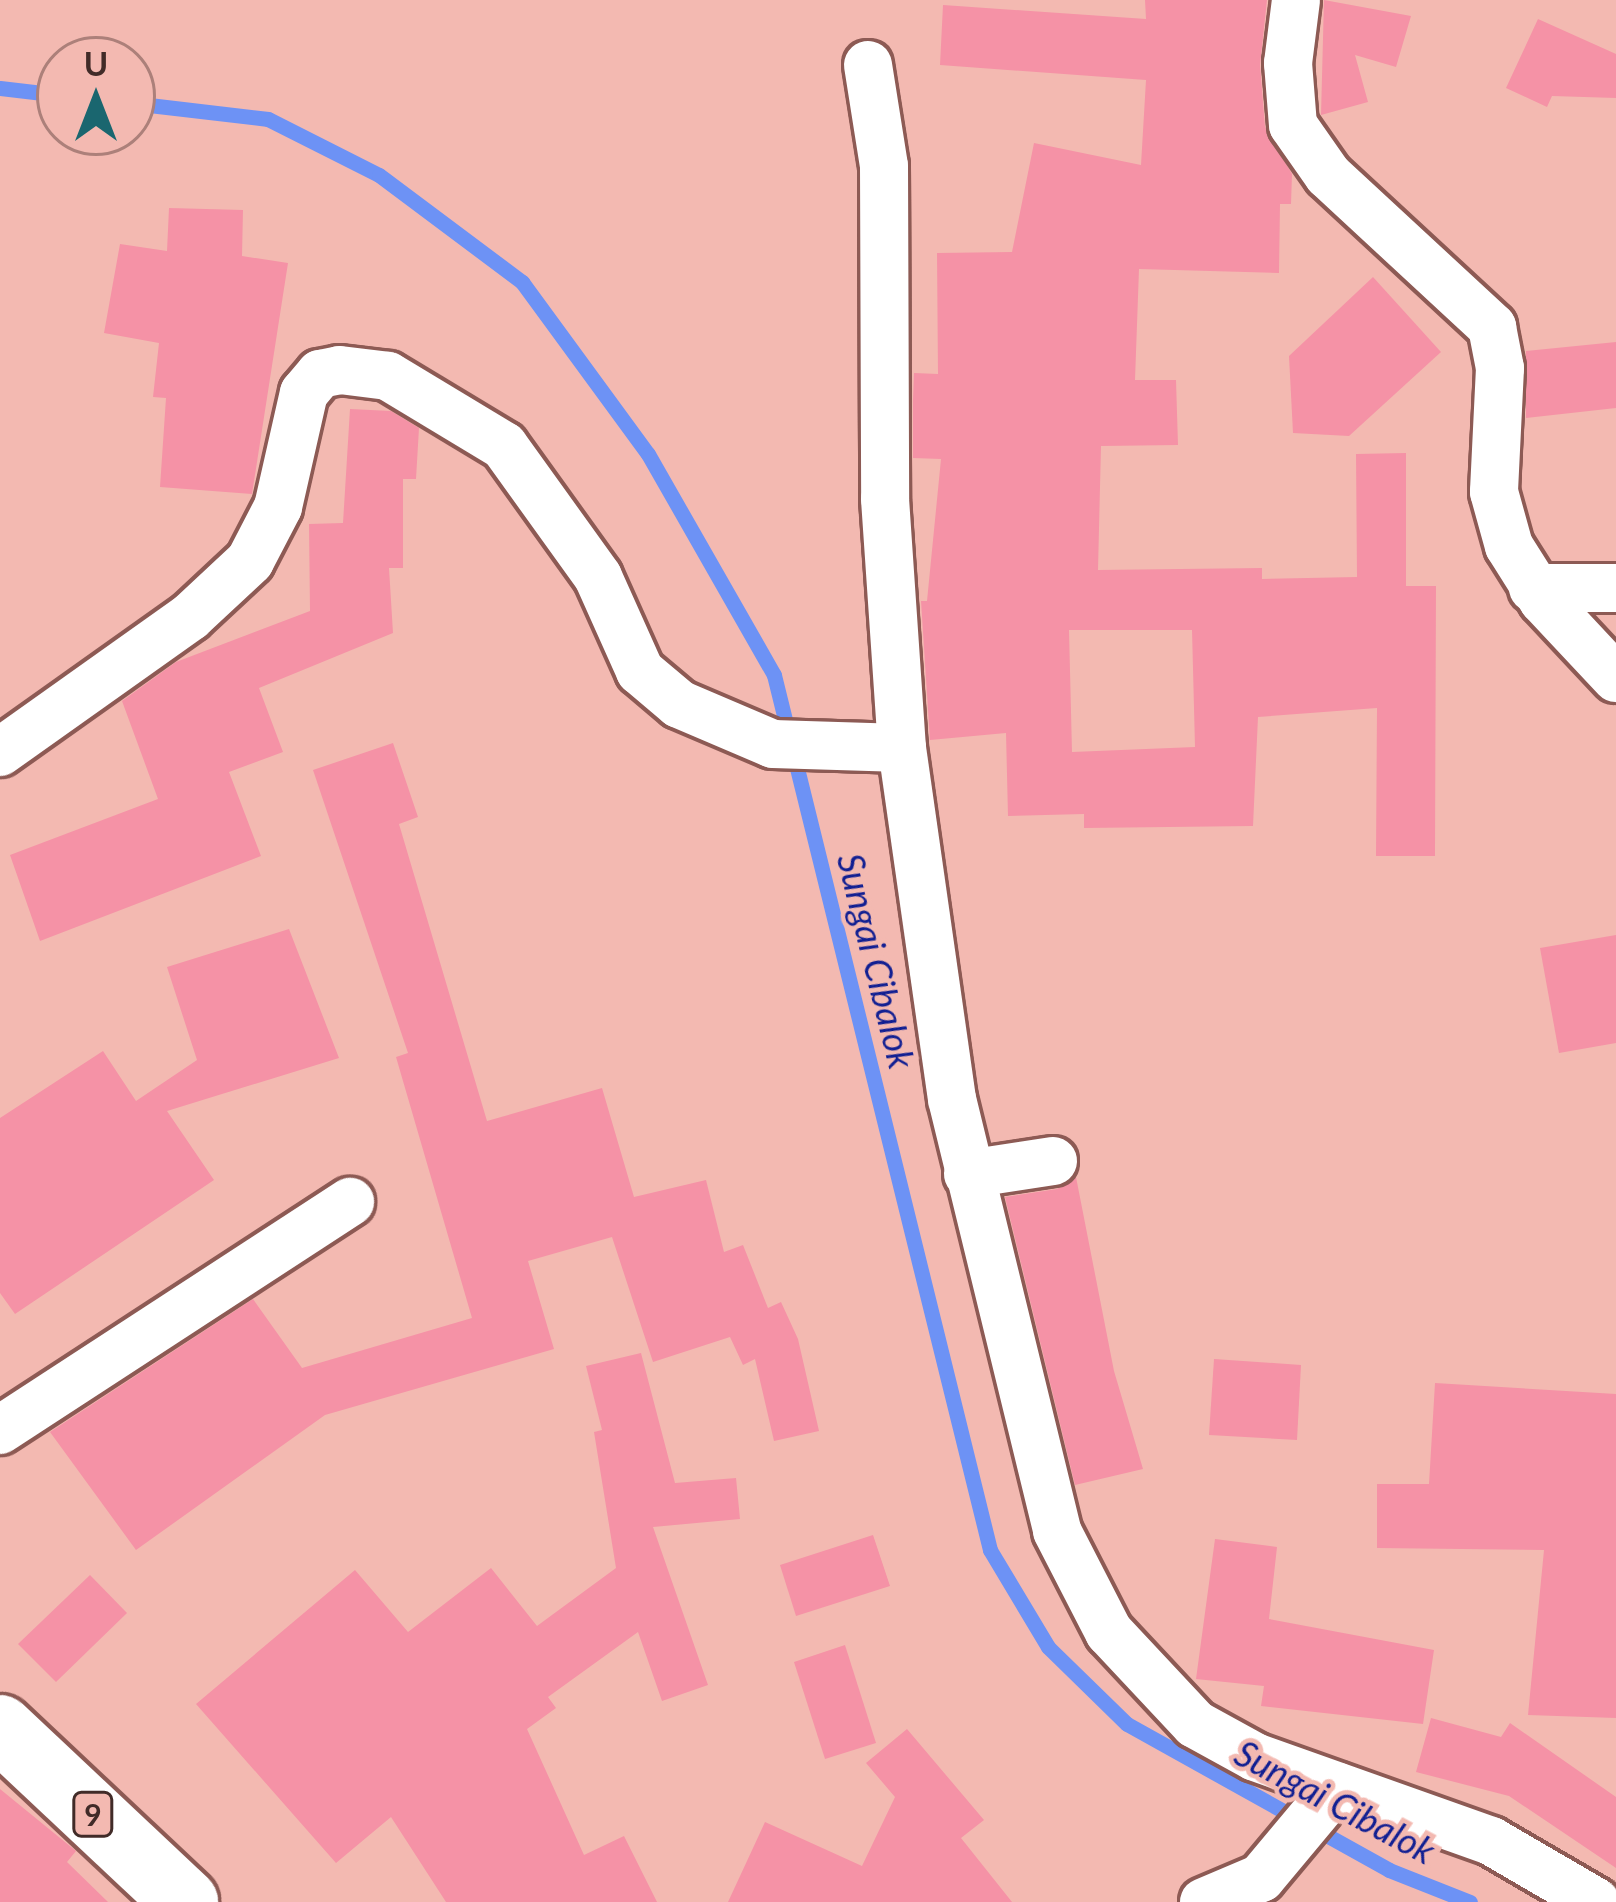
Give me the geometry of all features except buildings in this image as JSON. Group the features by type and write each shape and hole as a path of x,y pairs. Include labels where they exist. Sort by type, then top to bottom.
{"highway":[{"name":"9","path":"0,1728 185,1902"}],"street":[{"path":"1296,0 1288,109 1304,146 1498,341 1494,493 1509,546 1533,588 1616,678"},
{"path":"868,65 884,166 885,500 902,748 968,1174 1051,1511 1109,1632 1196,1724 1325,1802 1491,1841 1597,1902"},
{"path":"0,752 190,617 250,561 278,507 304,393 320,374 340,370 388,376 504,446 598,577 640,671 679,704 788,747 902,748"},
{"path":"1533,588 1616,588"},
{"path":"968,1174 1053,1161"},
{"path":"0,1430 350,1202"},
{"path":"1204,1902 1247,1888 1325,1802"}],"waterway":[{"name":"Sungai Cibalok","path":"0,88 36,92"},
{"name":"Sungai Cibalok","path":"156,106 268,119 379,175 522,282 648,454 774,675 990,1550 1048,1647 1127,1724 1389,1870 1470,1902"}]}
